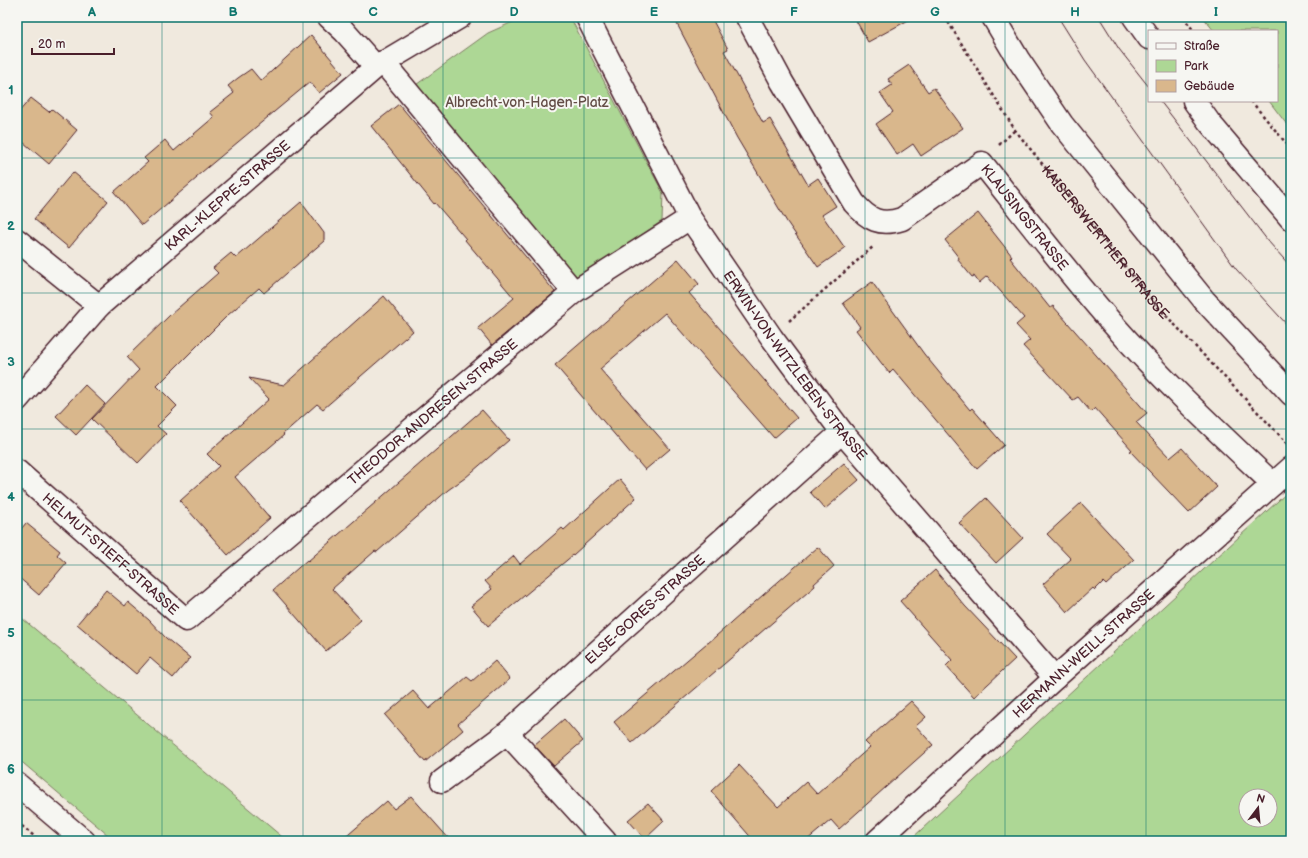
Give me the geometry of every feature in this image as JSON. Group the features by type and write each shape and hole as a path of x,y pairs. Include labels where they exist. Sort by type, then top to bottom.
{"street":[{"path":"329,17 380,65 574,292"},
{"name":"KARL-KLEPPE-STRASSE","path":"17,400 98,306 380,65 460,17"},
{"name":"ERWIN-VON-WITZLEBEN-STRASSE","path":"587,17 690,218 772,338 842,432 1055,678"},
{"path":"747,17 782,82 854,203 861,211 878,222"},
{"path":"993,17 1018,59 1062,124 1204,300 1291,394"},
{"path":"1134,17 1148,37"},
{"path":"1195,102 1209,122 1291,219"},
{"name":"KLAUSINGSTRASSE","path":"878,222 891,223 902,219 982,163 1052,252 1112,324 1186,401 1273,484"},
{"name":"THEODOR-ANDRESEN-STRASSE","path":"186,620 574,292 690,218"},
{"path":"17,240 98,306"},
{"name":"ELSE-GORES-STRASSE","path":"442,781 507,733 842,432"},
{"name":"HERMANN-WEILL-STRASSE","path":"877,841 1055,678 1291,468"},
{"name":"HELMUT-STIEFF-STRASSE","path":"17,471 186,620"},
{"path":"507,733 605,841"},
{"path":"17,784 84,841"}],"path":[{"name":"KAISERSWERTHER STRASSE","path":"945,17 1020,136 1157,306 1291,447"},
{"path":"1183,17 1193,30"},
{"path":"1252,102 1291,149"},
{"path":"772,338 874,246 878,222"},
{"path":"17,822 40,841"}],"green space":[{"name":"Albrecht-von-Hagen-Platz","path":"524,17 570,17 663,193 662,221 574,281 413,87 488,33"},
{"path":"1203,17 1291,17 1291,130 1270,102 1278,102 1278,30 1213,30"},
{"path":"1291,489 1291,839 1289,841 909,841"},
{"path":"17,614 287,841 115,841 17,758"}],"building":[{"path":"691,17 711,17 728,49 724,51 763,123 770,119 808,185 818,178 836,206 822,215 845,248 818,267 787,222 737,138 677,24"},
{"path":"854,17 914,17 868,42"},
{"path":"311,35 343,73 319,93 310,82 196,177 197,178 142,225 114,192 148,162 144,158 165,140 174,151 214,117 210,112 234,93 228,86 251,69 261,81"},
{"path":"909,65 928,92 934,88 963,128 921,156 913,144 897,155 876,124 893,112 880,93 892,85 888,79"},
{"path":"31,98 49,112 52,109 77,130 49,164 17,137 17,114"},
{"path":"399,104 555,292 492,345 478,328 514,298 465,240 466,239 435,203 434,204 371,126"},
{"path":"73,172 108,201 69,248 34,219"},
{"path":"301,202 324,233 324,241 264,293 259,288 228,315 157,386 177,406 157,426 166,434 138,463 92,419 139,370 127,357 170,315 218,273 213,268 231,253 236,258"},
{"path":"978,213 1012,256 1010,258 1050,308 1053,306 1147,413 1136,422 1170,458 1182,448 1217,487 1189,513 1130,451 1132,450 1095,408 1091,412 1078,397 1073,400 1023,346 1030,340 1016,325 1024,318 987,276 979,283 958,260 959,258 945,240"},
{"path":"678,259 699,284 689,293 797,418 774,438 665,313 600,369 670,449 645,470 555,365"},
{"path":"872,282 924,354 970,410 972,408 1004,445 977,469 893,369 889,373 856,330 860,327 843,303"},
{"path":"384,296 413,331 323,409 317,404 283,434 284,435 235,477 270,518 228,555 180,501 219,466 207,454 269,399 249,378 284,385"},
{"path":"85,385 105,404 76,435 56,416"},
{"path":"482,410 509,440 465,478 448,490 377,552 375,551 332,589 361,620 326,651 273,590"},
{"path":"844,463 859,480 825,509 810,492"},
{"path":"620,479 636,498 573,555 488,626 471,606 492,589 485,581 514,556 520,564 562,528 564,530"},
{"path":"986,498 1023,538 996,563 959,523"},
{"path":"1081,503 1134,560 1106,585 1103,582 1095,590 1093,588 1067,612 1043,584 1071,559 1047,534"},
{"path":"26,523 60,551 57,555 66,563 39,595 17,576 17,534"},
{"path":"818,547 834,566 814,584 815,586 632,743 614,722 708,643"},
{"path":"935,570 965,606 1015,659 974,697 946,666 952,660 900,601"},
{"path":"106,590 125,606 128,602 149,620 166,638 190,658 173,678 150,658 136,674 77,624"},
{"path":"495,661 510,679 458,724 463,730 425,762 385,715 413,691 429,709 467,677 472,681"},
{"path":"911,701 926,717 916,726 933,745 839,829 831,820 806,841 754,841 711,791 739,765 778,807 806,782 817,794 870,747 865,742"},
{"path":"564,719 583,741 554,766 534,745"},
{"path":"411,796 451,841 341,841 387,801 394,809"},
{"path":"648,803 664,821 645,839 628,820"}],"tram line":[{"path":"1058,17 1085,60 1236,269 1291,329"},
{"path":"1099,17 1119,49 1148,86"},
{"path":"1161,102 1268,241 1291,267"}]}
